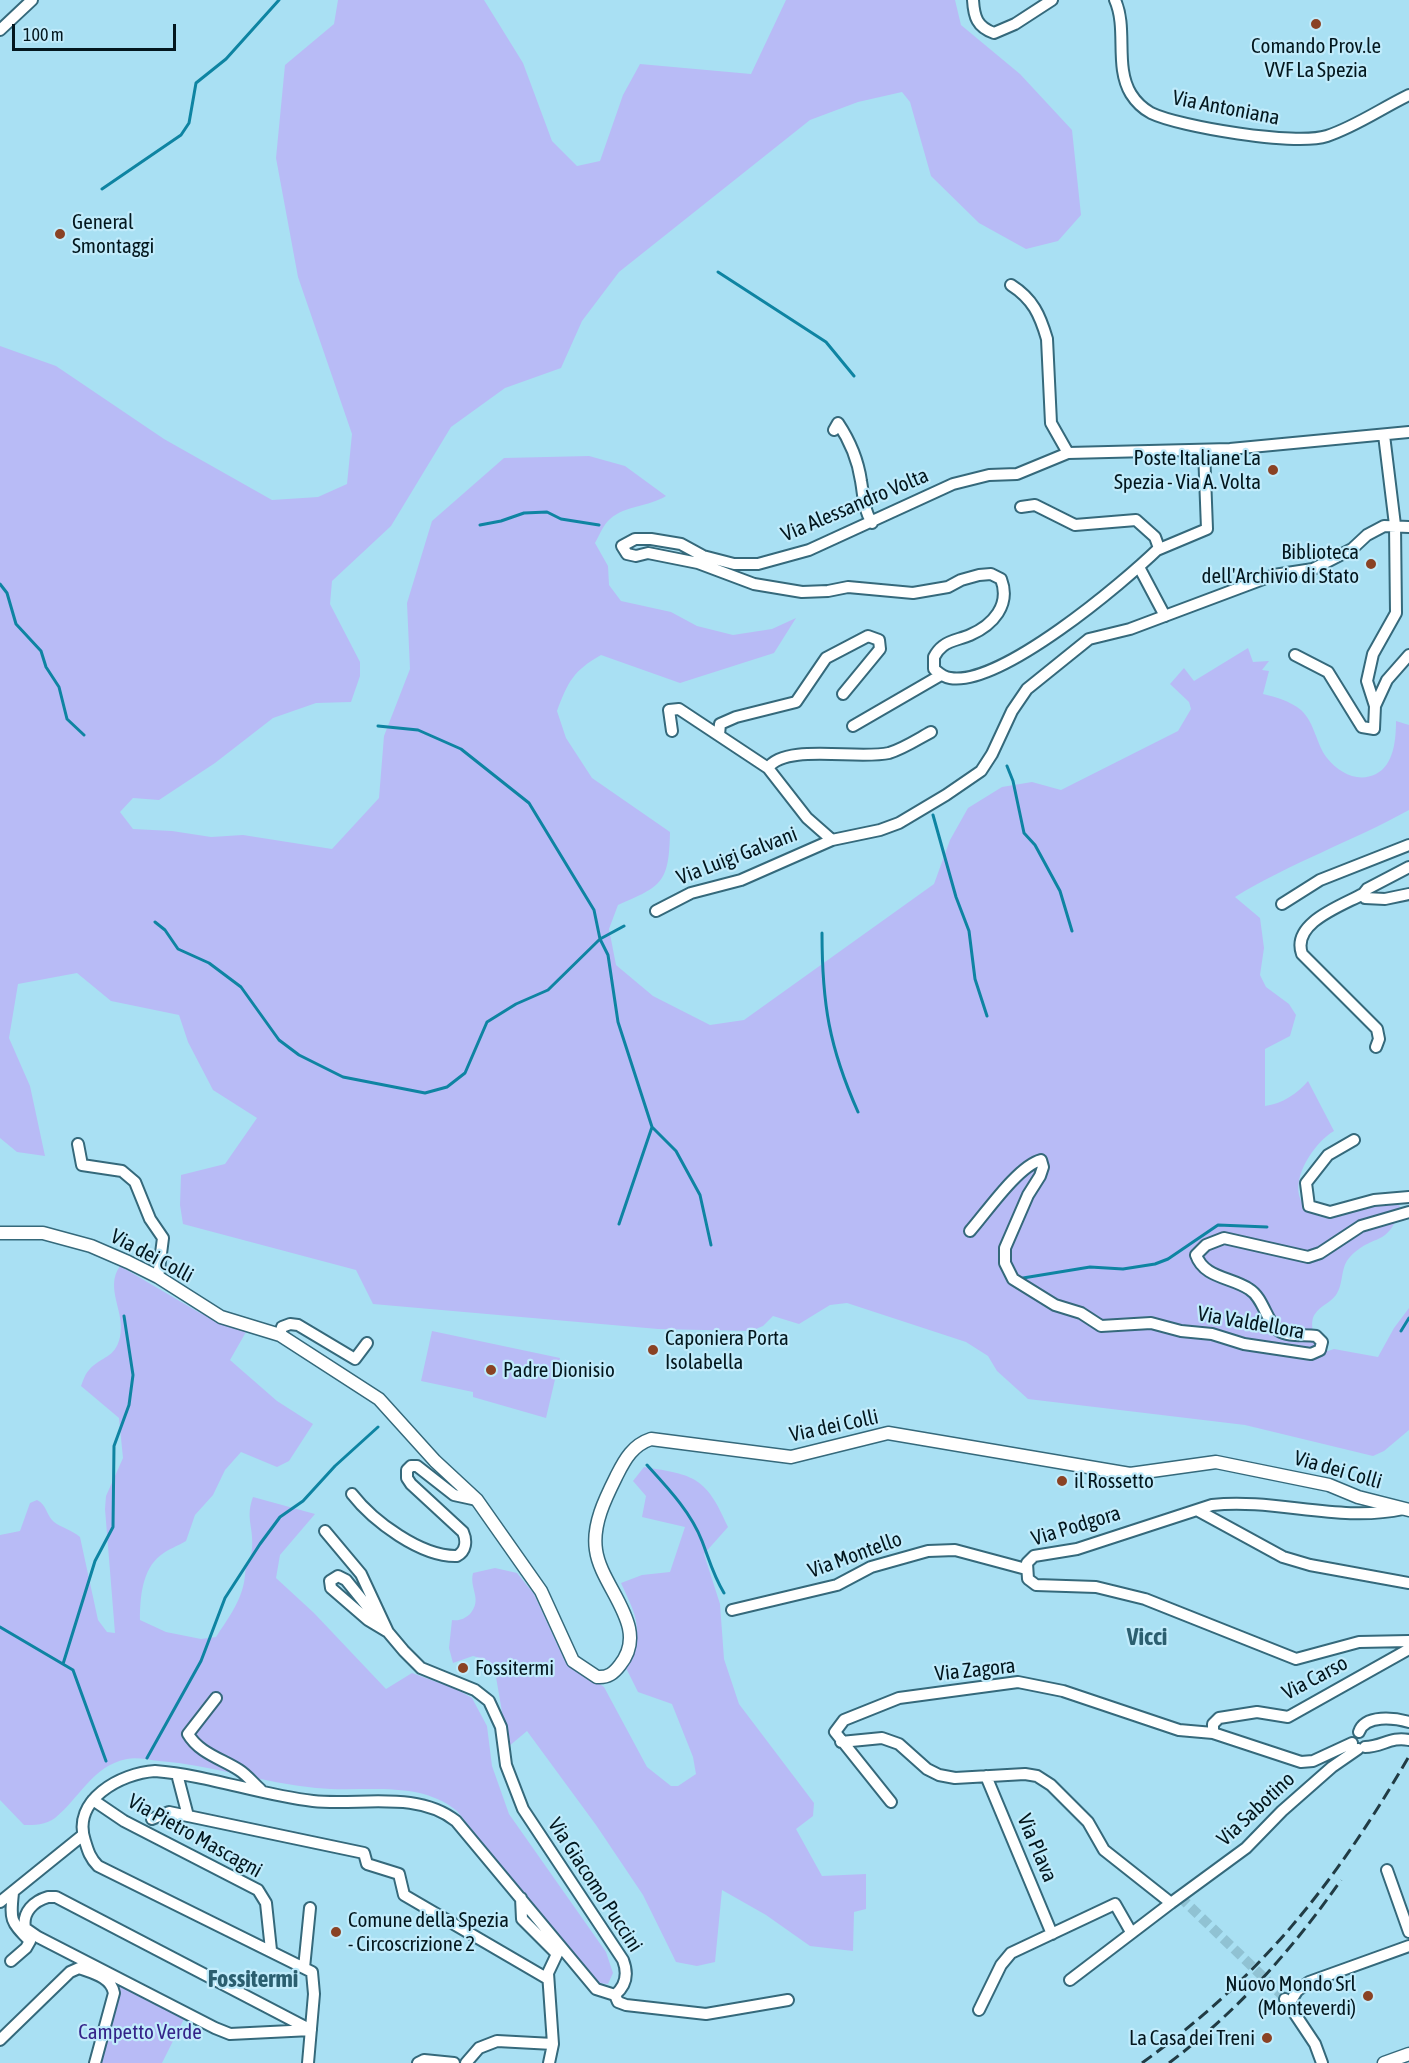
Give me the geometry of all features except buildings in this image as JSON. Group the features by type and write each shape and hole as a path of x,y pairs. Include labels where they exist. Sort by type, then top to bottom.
{"street":[{"path":"0,30 32,0"},
{"path":"974,0 975,19 982,28 994,33 1015,24 1052,0"},
{"name":"Via Antoniana","path":"1114,0 1117,6 1124,77 1130,93 1139,106 1179,122 1284,139 1326,137 1409,95"},
{"path":"1011,285 1032,302 1043,326 1047,339 1051,423 1068,453"},
{"path":"834,430 838,423 850,440 861,481 863,509 872,523"},
{"name":"Via Alessandro Volta","path":"941,675 934,669 933,657 943,645 970,635 997,615 1005,602 1005,589 1001,579 991,574 979,575 961,580 948,587 913,593 848,586 828,591 782,590 698,563 648,554 636,556 627,554 622,546 634,539 651,539 681,544 703,556 734,564 758,564 809,550 839,534 872,523 952,484 989,475 1017,474 1068,453 1204,450 1409,432"},
{"path":"1295,655 1328,672 1362,727 1374,729 1375,706 1367,681 1372,654 1396,614 1395,525 1384,435"},
{"path":"853,726 941,675 951,678 973,675 1016,658 1055,632 1139,567 1157,550 1207,529 1204,450"},
{"path":"1021,507 1035,505 1075,525 1136,520 1155,537 1157,550"},
{"path":"1395,525 1409,527"},
{"name":"Via Luigi Galvani","path":"656,911 691,893 741,880 832,840 880,830 946,795 981,771 1012,711 1027,689 1089,639 1165,616 1274,575 1313,569 1352,549 1384,526 1395,525"},
{"path":"1139,567 1165,616"},
{"path":"719,735 720,724 736,717 796,702 826,658 868,636 879,640 880,649 873,661 843,694"},
{"path":"1375,706 1387,680 1409,656"},
{"name":"Via Luigi Galvani","path":"672,731 669,710 679,709 768,768 807,818 832,840"},
{"path":"768,768 774,759 796,753 827,756 890,753 931,732"},
{"path":"1282,904 1320,880 1409,845"},
{"path":"1376,1047 1379,1039 1377,1029 1302,954 1298,944 1301,934 1316,920 1409,867"},
{"path":"1363,894 1365,898 1372,900 1409,894"},
{"path":"1354,1140 1328,1155 1306,1183 1309,1206 1329,1212 1374,1200 1409,1197"},
{"path":"78,1144 82,1165 122,1171 135,1182 150,1219 164,1238 158,1277"},
{"name":"Via Valdellora","path":"970,1231 1019,1176 1034,1162 1041,1161 1043,1167 1040,1176 1028,1195 1005,1248 1005,1263 1013,1279 1055,1305 1081,1313 1101,1326 1151,1323 1180,1331 1212,1334 1244,1344 1311,1354 1320,1350 1322,1342 1316,1336 1287,1335 1277,1329 1252,1290 1207,1272 1198,1263 1196,1255 1206,1245 1224,1238 1308,1257 1320,1253 1360,1226 1409,1212"},
{"name":"Via dei Colli","path":"0,1233 43,1233 91,1246 158,1277 221,1317 280,1335 379,1399 435,1461 477,1500 541,1591 573,1661 588,1673 604,1678 611,1675 624,1660 630,1625 598,1558 596,1548 600,1511 628,1455 637,1445 651,1439 791,1457 888,1433 1130,1474 1216,1462 1329,1485 1358,1497 1406,1509"},
{"path":"280,1335 282,1327 290,1324 298,1325 355,1359 367,1343"},
{"path":"352,1494 368,1512 399,1535 428,1549 452,1556 457,1556 464,1550 466,1538 464,1532 410,1483 407,1470 411,1466 417,1466 454,1495 477,1500"},
{"name":"Via Podgora","path":"1406,1509 1366,1515 1319,1513 1231,1503 1212,1505 1077,1549 1034,1556 1026,1569 1028,1579 1036,1585 1096,1587 1145,1599 1296,1659 1359,1642 1409,1641"},
{"path":"1197,1510 1283,1557 1310,1565 1409,1583"},
{"name":"Via Giacomo Puccini","path":"325,1531 361,1574 388,1632"},
{"name":"Via Montello","path":"732,1610 837,1585 871,1567 928,1551 955,1550 1026,1569"},
{"name":"Via Giacomo Puccini","path":"388,1632 368,1620 331,1588 330,1581 338,1576 343,1577 421,1668 475,1690 489,1701 501,1726 506,1765 524,1809 623,1960 626,1969 625,1984 615,1995"},
{"name":"Via Carso","path":"1213,1733 1214,1724 1219,1718 1257,1712 1288,1718 1409,1649"},
{"name":"Via Zagora","path":"841,1742 835,1732 843,1720 899,1698 1018,1682 1063,1692 1179,1730 1213,1733"},
{"path":"216,1698 188,1734 200,1747 241,1771 261,1790"},
{"path":"1360,1742 1363,1725 1393,1718 1409,1722"},
{"path":"1213,1733 1301,1762 1313,1761 1360,1742 1374,1746 1382,1741 1398,1737 1409,1740"},
{"path":"841,1742 882,1738 899,1744 939,1775 955,1778 1025,1774 1037,1776 1051,1785 1088,1822 1104,1850 1175,1900"},
{"path":"841,1742 891,1802"},
{"name":"Via Sabotino","path":"1070,1980 1131,1932 1246,1848 1282,1811 1360,1742"},
{"path":"308,2063 313,2005 312,1972 98,1866 89,1854 82,1835 84,1820 93,1800 107,1787 135,1774 155,1771 314,1801 411,1803 433,1807 456,1821 596,1989 615,1995 618,2002 626,2005 706,2013 788,2000"},
{"path":"177,1774 188,1816"},
{"name":"Via Plava","path":"986,1776 1052,1935"},
{"name":"Via Pietro Mascagni","path":"93,1800 124,1821 258,1890 266,1903 271,1950"},
{"path":"152,1819 168,1812 364,1853 367,1864 399,1874 404,1895 548,1980"},
{"path":"0,1902 82,1835"},
{"path":"1387,1870 1409,1932"},
{"path":"11,1961 26,1948 30,1941 10,1917 13,1893"},
{"path":"56,1898 311,2030 230,2034 48,1942 25,1928 24,1922 32,1906 38,1900 56,1898"},
{"path":"521,1898 522,1919 557,1954 548,1973 553,2044 549,2063"},
{"path":"979,2010 1005,1958 1115,1904 1131,1932"},
{"path":"304,1968 310,1908"},
{"path":"1322,2063 1316,2044 1287,2001 1309,1982 1409,1946"},
{"path":"0,2040 70,1972 79,1968 104,1978 113,1986 114,1993 95,2063"},
{"path":"466,2063 478,2048 494,2042 553,2044"},
{"path":"1384,2063 1409,2054"},
{"path":"418,2063 424,2060 454,2063"}],"green space":[{"path":"338,0 484,0 523,63 552,141 577,166 600,161 623,95 640,64 751,74 786,0 955,0 961,25 1020,74 1072,130 1081,215 1058,241 1026,249 979,223 931,176 910,102 902,92 858,102 810,120 619,272 582,321 561,368 505,388 451,427 391,526 332,581 330,604 360,662 360,676 351,702 316,703 273,718 215,763 159,800 133,798 120,812 133,829 172,831 211,837 243,835 332,849 379,798 384,736 410,669 407,603 432,521 504,458 589,456 625,466 666,496 616,514 605,524 595,543 608,566 609,585 621,601 671,612 697,626 733,635 772,629 796,618 774,653 680,683 601,655 584,666 573,678 557,711 566,738 592,778 670,832 668,862 660,880 645,893 618,905 609,929 616,965 653,996 710,1025 744,1020 934,884 950,840 968,808 1002,787 1032,782 1061,790 1178,731 1191,709 1189,702 1170,684 1184,668 1194,681 1248,648 1253,662 1269,661 1262,670 1269,671 1263,694 1288,702 1301,710 1306,715 1327,758 1343,772 1356,777 1369,777 1382,770 1393,751 1396,721 1409,725 1409,810 1278,873 1235,897 1260,918 1264,948 1260,975 1266,987 1289,1004 1296,1015 1290,1036 1265,1049 1265,1106 1289,1097 1308,1081 1334,1131 1318,1145 1304,1167 1300,1178 1301,1200 1313,1213 1326,1218 1339,1217 1376,1205 1397,1203 1401,1208 1396,1221 1385,1235 1359,1249 1350,1257 1336,1295 1317,1311 1312,1321 1316,1345 1328,1351 1334,1349 1378,1357 1394,1328 1409,1308 1409,1430 1384,1451 1373,1456 1245,1425 1028,1399 997,1371 988,1356 966,1342 847,1303 830,1305 799,1324 773,1316 763,1326 751,1331 658,1329 373,1304 356,1270 183,1224 180,1205 181,1175 225,1164 257,1118 213,1090 188,1042 179,1015 111,1001 77,973 18,984 9,1038 30,1086 45,1156 17,1152 0,1138 0,346 56,366 164,439 272,500 318,497 347,484 352,434 298,277 276,158 285,65 334,24"},
{"path":"120,1266 200,1313 246,1332 230,1360 277,1401 313,1424 289,1461 277,1467 241,1452 225,1470 213,1495 195,1515 186,1541 164,1553 150,1568 143,1585 140,1620 166,1632 201,1639 216,1637 235,1607 244,1584 246,1568 252,1551 250,1511 253,1497 315,1514 280,1555 276,1578 314,1613 386,1689 412,1673 456,1689 472,1698 487,1726 492,1766 509,1814 606,1952 613,1973 608,1984 598,1983 589,1975 457,1811 442,1801 425,1795 390,1789 296,1786 198,1766 135,1758 104,1768 64,1810 55,1818 44,1823 24,1825 0,1800 0,1535 20,1531 30,1503 37,1500 40,1502 54,1522 80,1537 98,1620 107,1632 115,1633 105,1509 106,1496 123,1458 119,1418 81,1386 89,1370 111,1353 118,1344 121,1328 114,1283"},
{"name":"Padre Dionisio","path":"432,1331 560,1358 546,1418 473,1397 473,1392 421,1381"},
{"path":"644,1467 676,1473 697,1481 713,1498 728,1527 704,1554 720,1604 724,1659 739,1704 814,1803 813,1816 796,1829 822,1876 866,1874 866,1909 854,1912 853,1951 810,1946 766,1915 722,1890 715,1962 697,1966 676,1962 643,1895 596,1825 527,1731 508,1747 496,1677 490,1661 473,1656 453,1663 449,1648 452,1620 464,1618 474,1609 476,1599 473,1573 495,1568 517,1573 534,1594 564,1659 604,1687 647,1767 671,1786 678,1786 696,1774 693,1757 672,1704 638,1692 625,1666 637,1633 635,1616 621,1583 642,1575 670,1572 685,1527 642,1517 646,1496 633,1481"},
{"name":"Campetto Verde","path":"120,1985 184,2019 162,2063 101,2063"}],"waterway":[{"path":"102,189 181,135 189,123 196,83 226,59 279,0"},
{"path":"718,272 826,342 854,376"},
{"path":"480,525 524,513 547,512 561,519 599,525"},
{"path":"0,584 7,593 16,624 41,651 46,667 59,687 67,719 84,735"},
{"path":"378,726 418,730 461,749 529,803 594,910 600,939 608,955 618,1022 652,1127 676,1151 700,1195 711,1245"},
{"path":"1007,766 1013,781 1024,833 1035,845 1060,891 1072,931"},
{"path":"933,815 956,897 969,931 975,979 987,1016"},
{"path":"155,922 165,930 178,949 209,963 241,987 279,1040 299,1055 343,1077 425,1093 447,1087 465,1073 487,1022 516,1004 548,990 600,939 624,926"},
{"path":"822,933 829,1024 840,1066 858,1112"},
{"path":"619,1224 652,1127"},
{"path":"1023,1278 1090,1267 1123,1269 1155,1264 1168,1259 1218,1225 1267,1227"},
{"path":"63,1664 95,1561 113,1527 114,1446 129,1405 133,1375 124,1316"},
{"path":"1401,1331 1409,1318"},
{"path":"147,1758 201,1661 225,1598 260,1544 280,1517 303,1501 335,1466 378,1427"},
{"path":"647,1465 678,1500 692,1520 724,1593"},
{"path":"0,1627 73,1670 106,1761"}],"tunnel":[{"path":"1180,1897 1285,1998"}],"railway":[{"path":"1142,2063 1224,1996 1292,1925 1352,1847 1408,1758"},
{"path":"1169,2063 1218,2023 1262,1979 1303,1931 1341,1880"}],"place":[{"name":"Comando Prov.le VVF La Spezia","path":"1316,24"},
{"name":"General Smontaggi","path":"60,234"},
{"name":"Poste Italiane La Spezia - Via A. Volta","path":"1273,470"},
{"name":"Biblioteca dell'Archivio di Stato","path":"1371,564"},
{"name":"Caponiera Porta Isolabella","path":"653,1350"},
{"name":"Padre Dionisio","path":"491,1370"},
{"name":"il Rossetto","path":"1062,1481"},
{"name":"Fossitermi","path":"463,1668"},
{"name":"Comune della Spezia - Circoscrizione 2","path":"336,1932"},
{"name":"Nuovo Mondo Srl (Monteverdi)","path":"1368,1996"},
{"name":"La Casa dei Treni","path":"1267,2038"}],"district":[{"name":"Vicci","path":"1147,1637"},
{"name":"Fossitermi","path":"253,1979"}]}
